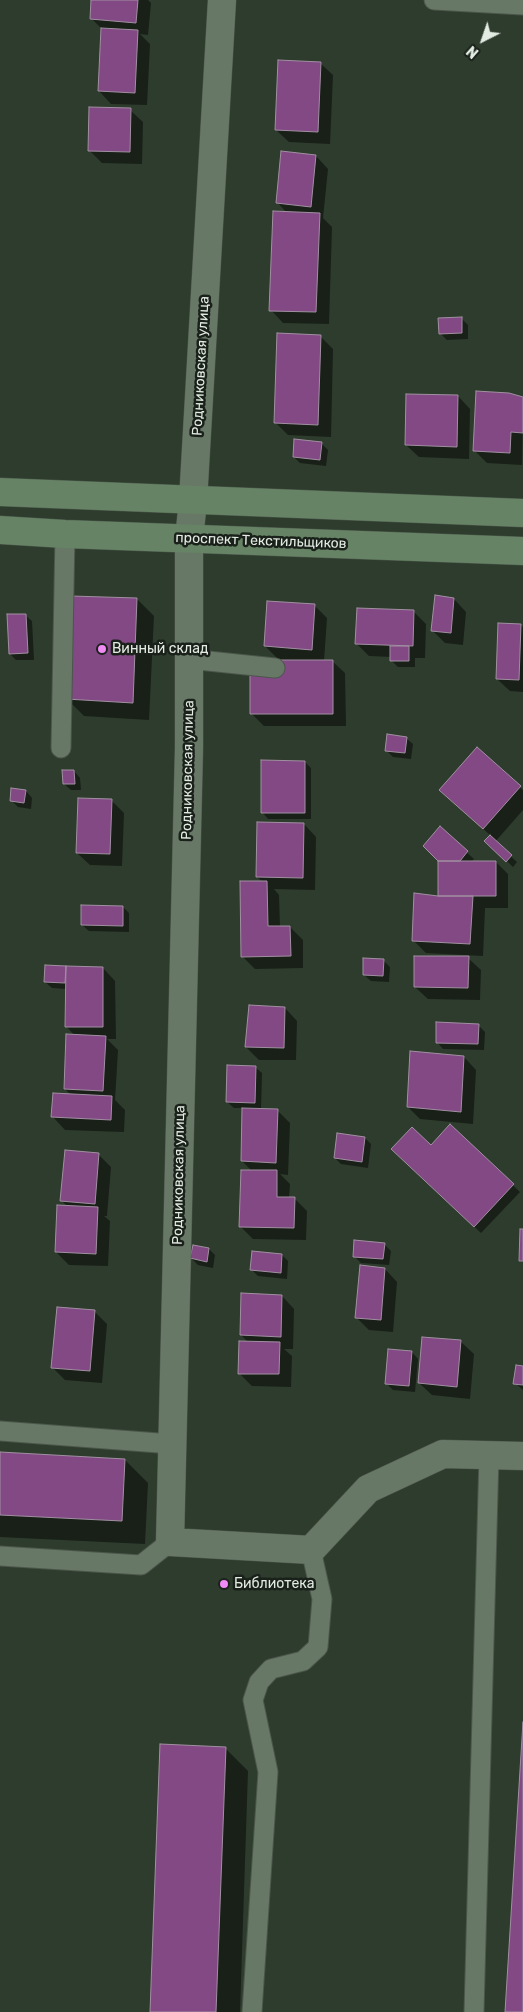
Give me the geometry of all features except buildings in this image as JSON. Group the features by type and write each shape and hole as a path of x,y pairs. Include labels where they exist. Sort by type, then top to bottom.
{"main road":[{"path":"0,492 523,513"},
{"name":"проспект Текстильщиков","path":"0,530 523,551"}],"street":[{"name":"Родниковская улица","path":"170,1542 189,748 189,539 193,501 222,0"},
{"path":"170,1542 311,1550 368,1489 443,1454 523,1456"}],"lane":[{"path":"434,0 523,5"},
{"path":"60,748 65,534"},
{"path":"189,660 275,668"},
{"path":"0,1431 172,1444"},
{"path":"474,2012 488,1455"},
{"path":"0,1556 141,1565 170,1542"},
{"path":"252,2012 268,1772 252,1700 259,1682 271,1669 303,1661 318,1647 322,1599 311,1550"}],"place":[{"name":"Винный склад","path":"102,649"},
{"name":"Библиотека","path":"224,1584"}]}
